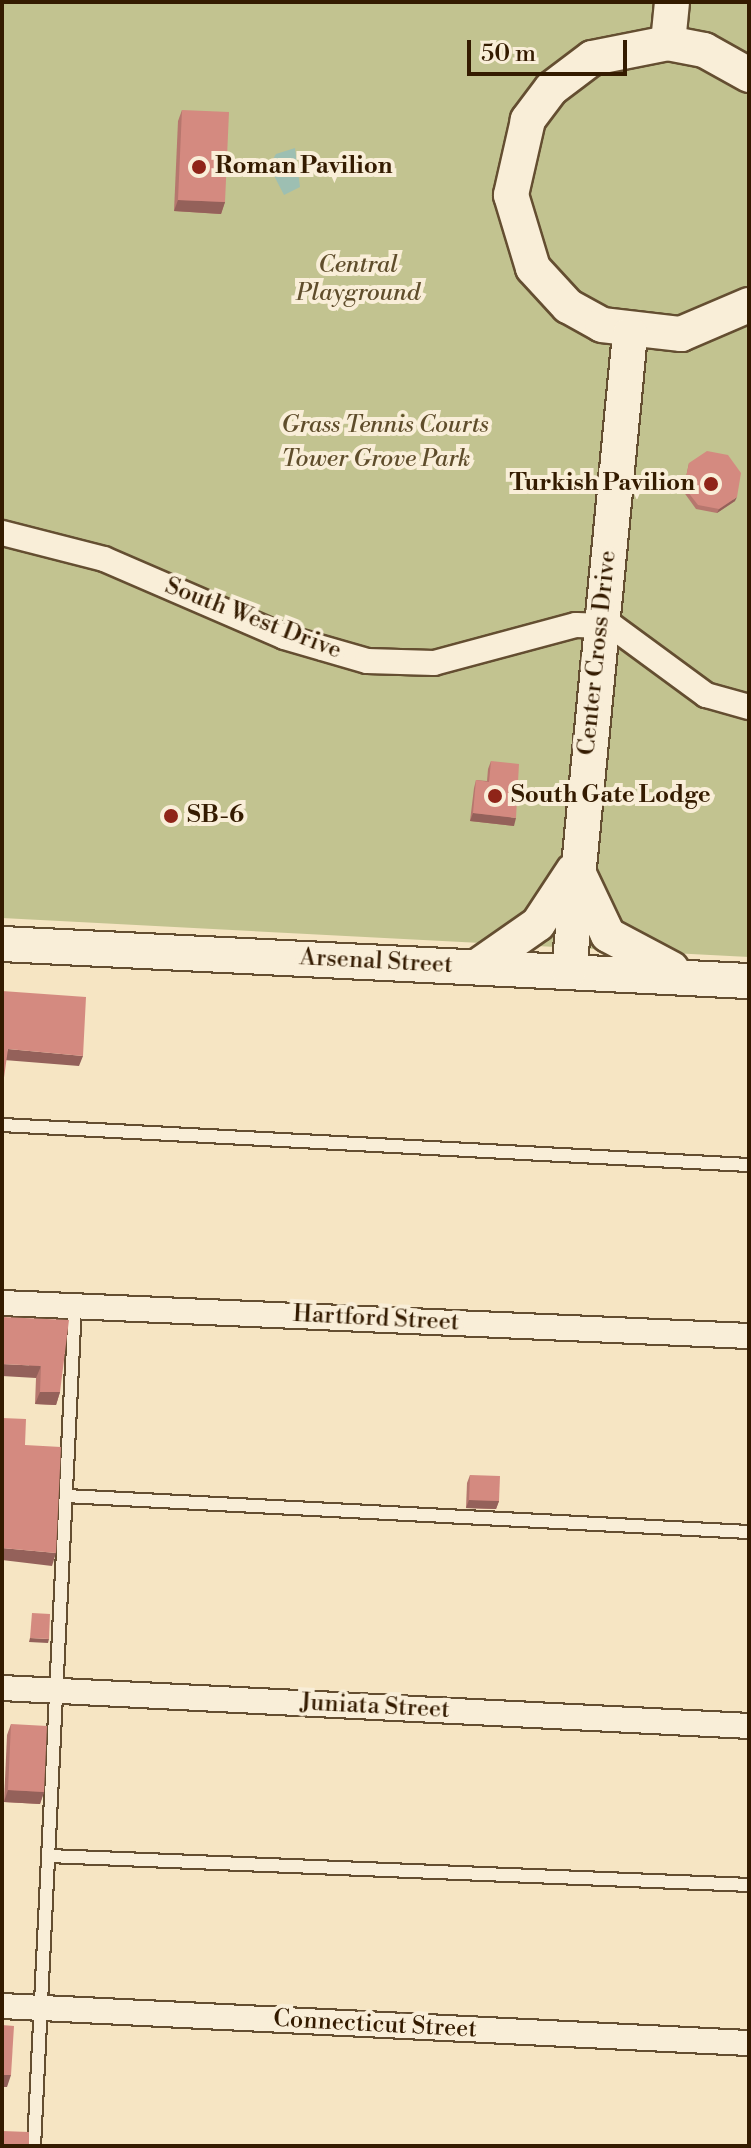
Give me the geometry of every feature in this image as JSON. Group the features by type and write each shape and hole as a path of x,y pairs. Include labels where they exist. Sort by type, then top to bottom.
{"street":[{"path":"668,43 672,2"},
{"path":"749,75 704,50 668,43 617,49 570,72 528,120 512,169 514,220 541,279 579,314 630,334 695,331 749,305"},
{"name":"Center Cross Drive","path":"569,971 630,334"},
{"name":"South West Drive","path":"2,533 104,559 284,637 367,661 434,663 602,624"},
{"path":"602,624 639,639 706,695 749,707"},
{"path":"478,966 544,918 578,860"},
{"path":"578,860 583,891 608,935 640,955 707,979"},
{"name":"Arsenal Street","path":"2,944 749,981"},
{"name":"Hartford Street","path":"2,1303 749,1336"},
{"name":"Juniata Street","path":"2,1688 749,1726"},
{"name":"Connecticut Street","path":"2,2006 749,2043"}],"lane":[{"path":"2,1125 749,1165"},
{"path":"34,2146 44,2009 75,1306"},
{"path":"66,1496 749,1532"},
{"path":"49,1856 749,1885"}],"green space":[{"name":"Tower Grove Park","path":"2,2 749,2 749,957 2,918"}],"shaded area":[{"path":"295,148 300,187 284,195 269,166 276,154"}],"building":[{"name":"Roman Pavilion","path":"182,110 229,112 225,202 178,200"},
{"name":"Turkish Pavilion","path":"707,451 728,455 741,473 737,497 719,509 698,505 684,487 689,463"},
{"name":"South Gate Lodge","path":"491,761 519,764 516,818 473,813 476,780 489,782"},
{"path":"2,991 86,997 83,1056 8,1049 2,1092"},
{"path":"2,1317 69,1320 60,1392 40,1392 41,1366 2,1364"},
{"path":"2,1418 26,1419 25,1445 61,1447 56,1553 2,1548"},
{"path":"470,1475 500,1476 499,1501 469,1500"},
{"path":"32,1613 50,1614 49,1639 30,1638"},
{"path":"11,1724 47,1726 44,1792 8,1790"},
{"path":"2,2025 14,2026 11,2075 2,2075"},
{"path":"2,2131 29,2132 29,2146 2,2146"}],"place":[{"name":"Roman Pavilion","path":"199,167"},
{"name":"Turkish Pavilion","path":"711,484"},
{"name":"South Gate Lodge","path":"495,796"},
{"name":"SB-6","path":"171,816"}],"park label":[{"name":"Central Playground","path":"358,280"},
{"name":"Grass Tennis Courts","path":"385,426"}]}
